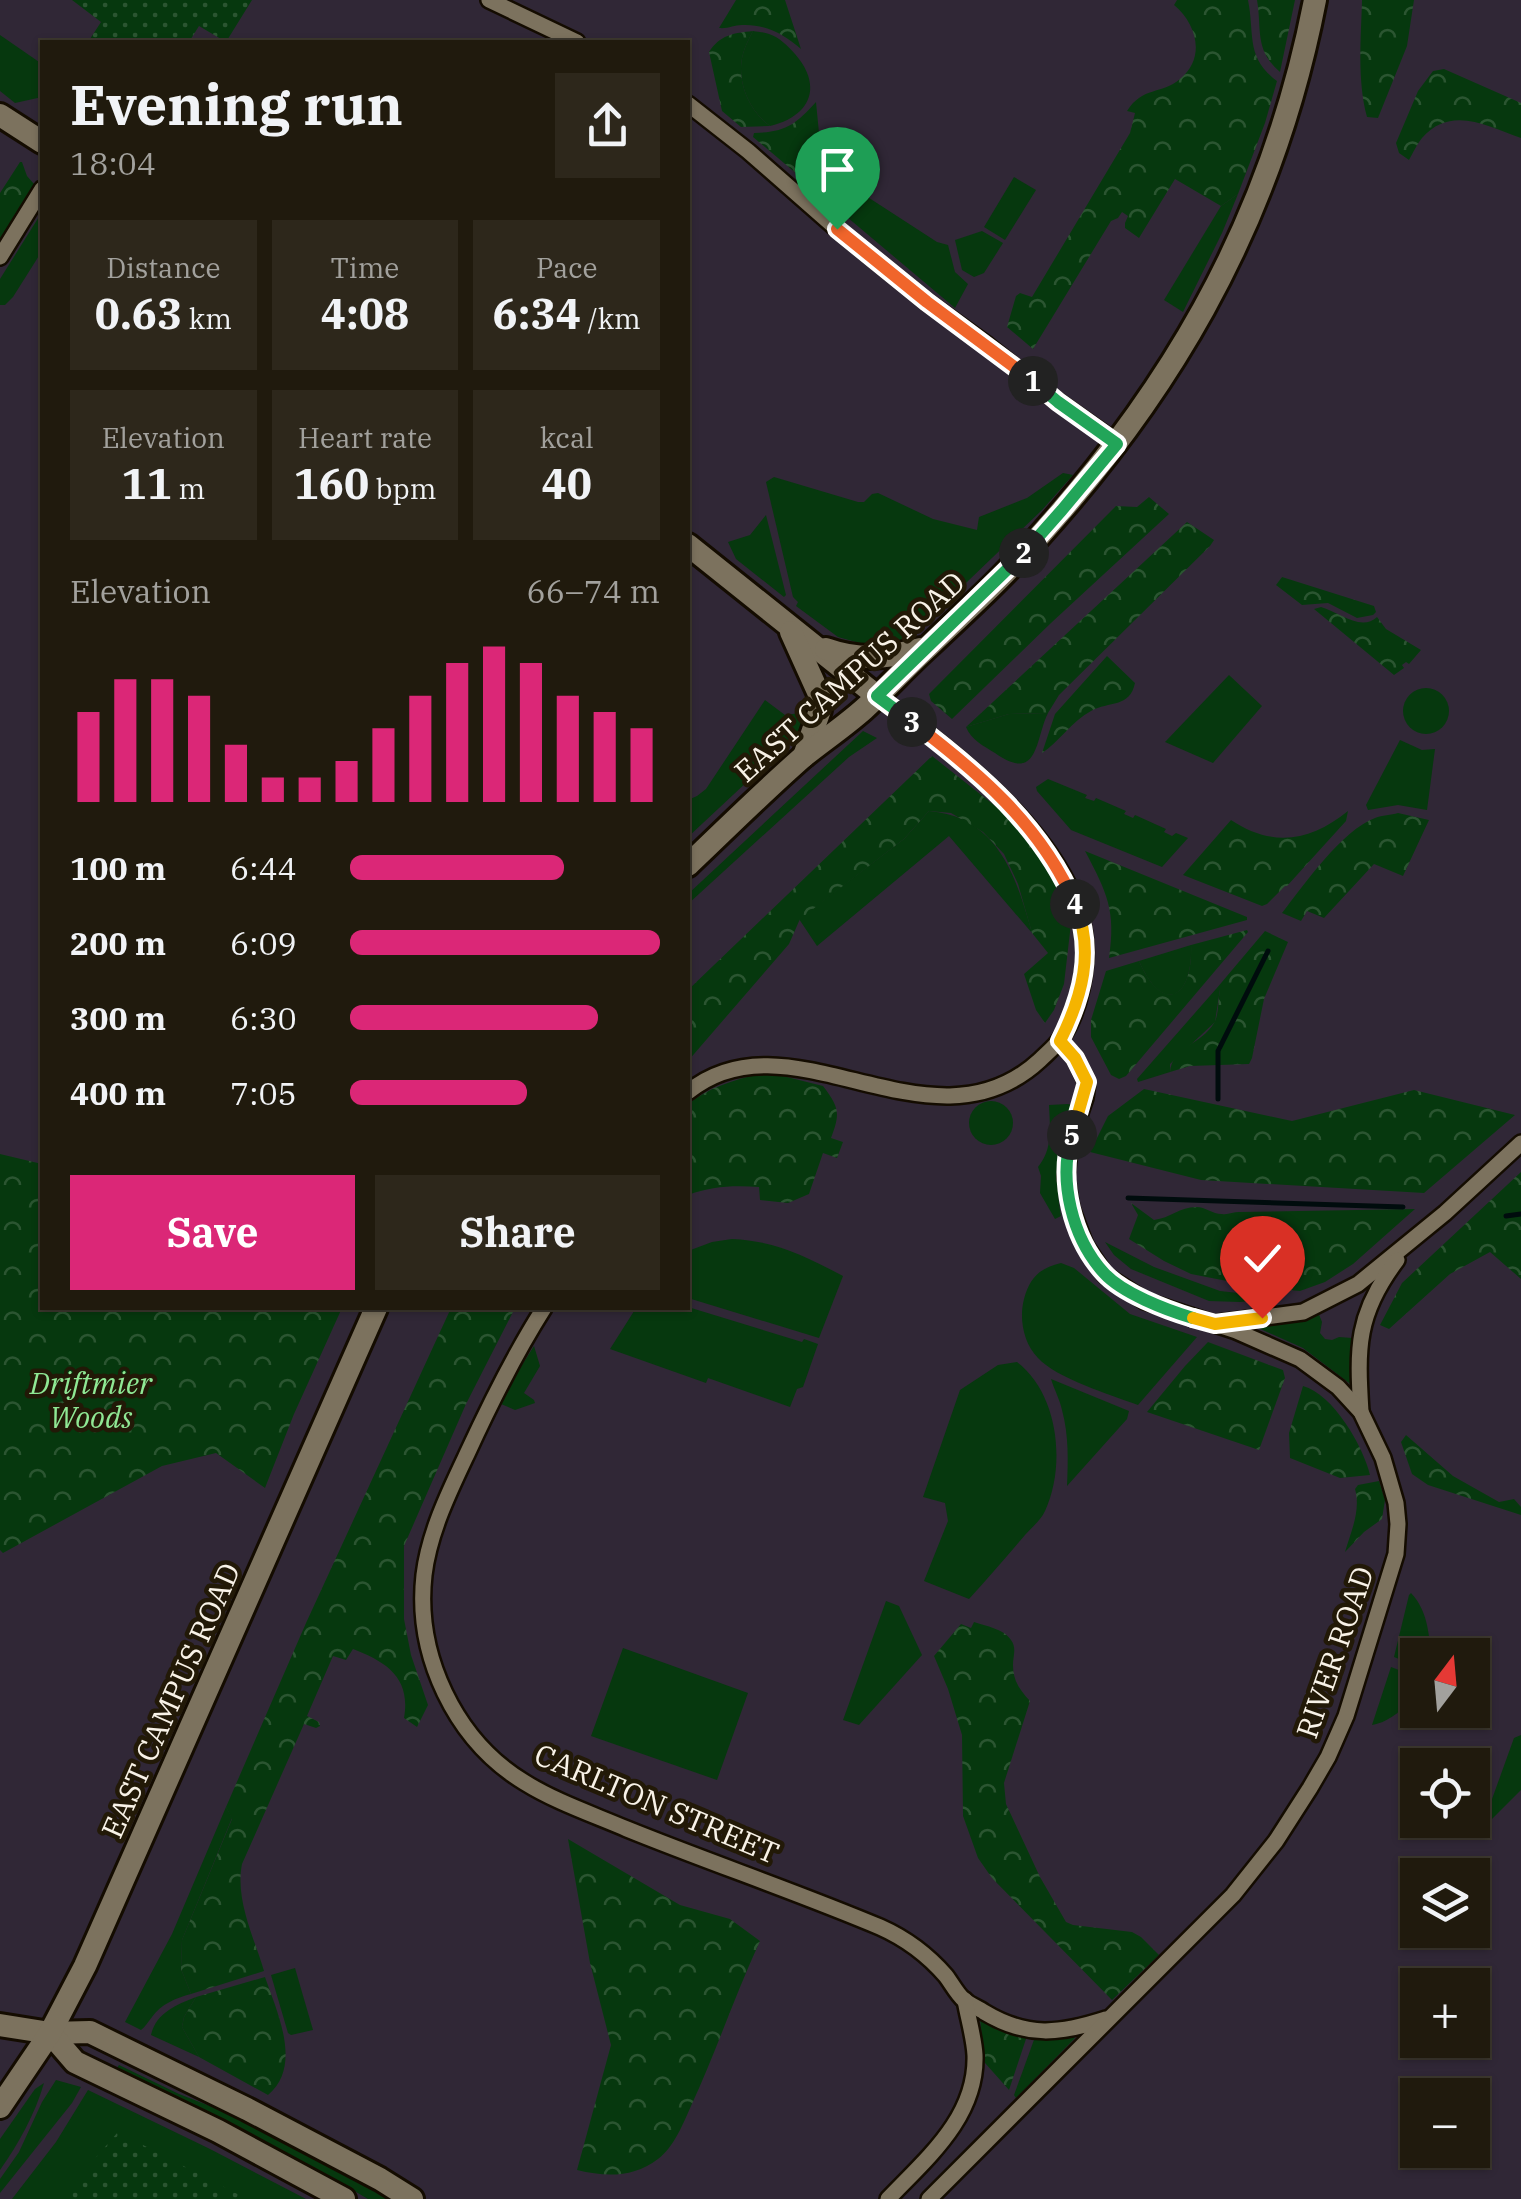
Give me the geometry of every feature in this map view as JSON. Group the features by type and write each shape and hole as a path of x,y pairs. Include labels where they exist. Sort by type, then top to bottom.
{"main road":[{"name":"EAST CAMPUS ROAD","path":"690,863 803,758 877,696 1004,574 1117,444 1162,382 1201,316 1257,201 1303,63 1315,0"},
{"path":"0,114 40,141"},
{"path":"690,548 877,696"},
{"path":"787,624 819,694 820,710 803,758"},
{"path":"813,645 864,658 897,656 928,647"},
{"name":"EAST CAMPUS ROAD","path":"0,2107 50,2033 99,1934 375,1310"},
{"path":"0,2024 50,2033 90,2032 248,2108 412,2199"},
{"path":"50,2033 75,2062 218,2131 344,2199"}],"street":[{"path":"489,0 573,40"},
{"path":"690,106 927,302 1117,444"},
{"path":"0,257 40,192"},
{"path":"690,1090 731,1070 774,1064 920,1096 956,1096 986,1090 1034,1066 1060,1041 1072,1017 1084,981 1086,948 1080,916 1060,873 1036,835 983,779 877,696"},
{"name":"RIVER ROAD","path":"929,2199 1233,1896 1256,1868 1310,1788 1346,1716 1396,1554 1396,1503 1383,1458 1361,1412 1338,1387 1304,1360 1145,1300 1105,1275 1085,1245 1071,1208 1066,1176 1070,1142 1087,1082 1075,1058 1060,1041"},
{"name":"RIVER ROAD","path":"1215,1324 1303,1312 1358,1284 1521,1142"},
{"name":"RIVER ROAD","path":"1361,1412 1358,1358 1364,1323 1382,1281 1412,1240"},
{"name":"CARLTON STREET","path":"543,1310 485,1415 449,1492 430,1547 424,1578 425,1632 431,1658 454,1710 473,1738 500,1765 537,1790 904,1938 925,1953 965,2000"},
{"path":"965,2000 1002,2022 1025,2030 1079,2028 1110,2018"},
{"path":"888,2199 951,2132 969,2098 975,2056 965,2000"}],"shaded area":[{"path":"0,0 1521,0 1521,2199 0,2199"}],"green space":[{"path":"72,0 252,0 227,40 199,26 190,40 89,40 101,22"},
{"path":"736,0 785,0 801,49 767,28 719,28"},
{"path":"1177,0 1248,0 1256,54 1277,81 1238,194 1221,206 1175,179 1139,238 1125,228 1128,216 1122,212 1111,221 1033,349 1007,327 1016,296 1020,293 1032,297 1130,133 1135,113 1127,111 1133,103 1180,79 1193,61 1193,31 1174,5"},
{"path":"1257,0 1295,0 1280,72 1263,47"},
{"path":"1362,0 1414,0 1407,46 1378,118 1367,117 1362,88"},
{"path":"753,31 783,42 809,77 808,98 803,107 770,126 756,112 741,74 743,54"},
{"path":"753,31 743,54 741,74 756,112 770,126 741,127 722,111 709,52 728,36"},
{"path":"0,35 40,63 40,97 15,103 0,91"},
{"path":"1444,69 1521,103 1521,138 1457,120 1433,128 1420,140 1409,160 1399,153 1396,143 1418,91 1433,71"},
{"path":"816,102 823,196 753,137 754,133 789,126"},
{"path":"20,162 34,184 0,241 0,193"},
{"path":"1014,177 1036,190 1005,240 984,227"},
{"path":"863,194 937,242 948,245 955,272 968,284 955,308 841,212 843,197"},
{"path":"1238,194 1183,312 1164,300 1221,206"},
{"path":"40,215 40,254 5,305 0,305 0,279"},
{"path":"982,231 1003,243 984,273 974,277 962,270 955,240"},
{"path":"1063,473 1073,475 1042,510 918,629 901,640 883,637 863,644 838,637 796,606 766,482 774,477 858,502 878,493 933,519 977,530 979,517 1027,498"},
{"path":"1149,497 1169,514 952,719 931,701 929,694 1116,506 1137,507"},
{"path":"766,515 784,597 736,559 728,542 750,535"},
{"path":"1187,522 1214,540 1210,546 1059,695 1048,713 1009,714 966,727"},
{"path":"1282,577 1374,606 1376,612 1357,618 1328,603 1302,605 1276,585"},
{"path":"1321,607 1357,622 1377,617 1386,629 1421,650 1394,675 1314,609"},
{"path":"1107,656 1135,683 1129,697 1084,715 1042,753 1055,714"},
{"path":"1229,675 1262,706 1213,763 1165,742"},
{"path":"1426,688 1442,695 1449,711 1442,727 1426,734 1410,727 1403,711 1410,695"},
{"path":"765,700 785,715 800,713 804,718 797,735 690,835 690,799 706,789"},
{"path":"1048,713 1033,754 1020,763 982,745 966,727 1009,714"},
{"path":"863,731 877,738 849,757 690,902 690,892"},
{"path":"1400,740 1422,750 1435,749 1427,810 1398,805 1368,810 1366,805"},
{"path":"932,756 1031,840 1072,915 1064,984 1045,1023 1036,1010 1024,974 1048,953 1032,933 1018,884 1004,854 983,832 951,813 929,811 904,839 800,919 789,944 690,1059 690,988"},
{"path":"1048,779 1087,795 1085,798 1096,798 1133,818 1135,815 1166,829 1164,832 1172,836 1176,833 1188,838 1162,867 1071,830 1037,791 1036,787"},
{"path":"929,811 953,816 988,837 1011,871 1032,933 949,836 817,946 799,919 904,839"},
{"path":"1348,811 1346,821 1287,886 1262,906 1183,875 1231,820 1262,835 1291,837 1320,829"},
{"path":"1398,813 1429,820 1403,876 1374,864 1324,918 1307,911 1301,921 1282,913 1324,859 1350,834 1375,818"},
{"path":"1085,851 1247,920 1109,958 1108,902"},
{"path":"1247,930 1126,1076 1119,1079 1111,1075 1091,1037 1091,1020 1106,971 1139,961 1158,989 1175,994 1187,978 1191,945"},
{"path":"1265,931 1288,942 1264,999 1249,1064 1190,1066 1170,1072 1176,1057 1214,1023 1220,990 1216,989"},
{"path":"1191,945 1182,988 1175,994 1158,989 1139,961"},
{"path":"1220,989 1215,1022 1170,1064 1170,1072 1138,1082 1137,1079"},
{"path":"779,1075 823,1086 833,1100 837,1111 831,1138 843,1142 837,1158 823,1153 809,1194 788,1203 760,1200 759,1187 723,1187 690,1194 690,1103 740,1079"},
{"path":"1144,1089 1292,1121 1414,1090 1515,1115 1424,1193 1201,1180 1090,1152 1108,1116"},
{"path":"991,1101 1006,1108 1013,1123 1006,1138 991,1145 976,1138 969,1123 976,1108"},
{"path":"1049,1105 1072,1105 1058,1173 1061,1216 1055,1219 1040,1193 1038,1167 1048,1146"},
{"name":"Driftmier Woods","path":"0,1154 40,1164 40,1310 341,1310 265,1488 216,1453 162,1466 3,1553"},
{"path":"1521,1172 1521,1279 1490,1252 1450,1274 1389,1329 1380,1325 1402,1283"},
{"path":"1131,1203 1154,1220 1196,1207 1224,1214 1415,1209 1353,1264 1325,1282 1300,1291 1191,1274 1164,1261 1129,1239 1138,1215"},
{"path":"732,1239 763,1243 843,1276 819,1338 690,1299 690,1250"},
{"path":"1105,1242 1154,1267 1220,1291 1284,1298 1209,1301 1131,1269"},
{"path":"1061,1263 1074,1268 1130,1314 1197,1337 1138,1405 1057,1372 1038,1358 1029,1345 1022,1322 1026,1291 1037,1275"},
{"path":"690,1308 818,1344 803,1387 797,1389 790,1407 610,1349 635,1310"},
{"path":"450,1310 514,1310 466,1404 404,1546 404,1619 428,1705 417,1727 404,1718 404,1692 386,1666 353,1649 346,1660 333,1656 307,1716 320,1726 304,1724 242,1864 243,1905 264,1971 191,1994 181,1969 182,1940 232,1819 226,1807"},
{"path":"1318,1312 1322,1322 1320,1333 1325,1339 1352,1338 1353,1386 1303,1348 1256,1327"},
{"path":"1208,1342 1283,1370 1285,1378 1259,1450 1147,1412"},
{"path":"534,1346 540,1366 524,1393 535,1403 515,1410 501,1404"},
{"path":"1017,1362 1042,1392 1050,1411 1056,1453 1052,1493 1041,1518 969,1599 924,1581 948,1521 945,1503 923,1497 960,1390 998,1365"},
{"path":"1051,1379 1129,1411 1127,1419 1067,1486 1066,1429"},
{"path":"1303,1386 1336,1410 1361,1450 1370,1475 1340,1478 1290,1458 1289,1433"},
{"path":"1406,1435 1453,1476 1499,1502 1514,1499 1521,1507 1521,1515 1428,1485 1412,1474 1401,1442"},
{"path":"1379,1481 1385,1500 1382,1519 1345,1552 1356,1513 1355,1489"},
{"path":"1409,1595 1424,1614 1429,1638 1400,1638 1400,1659 1394,1657"},
{"path":"886,1601 899,1606 922,1655 859,1725 843,1720"},
{"path":"974,1622 1011,1640 1014,1676 1030,1701 1004,1783 1006,1804 1040,1877 1066,1922 1132,1932 1159,1955 1112,2000 992,1878 978,1858 963,1816 962,1735 934,1656 961,1624 971,1628"},
{"path":"623,1648 748,1693 717,1780 591,1736"},
{"path":"1391,1667 1400,1670 1400,1710 1372,1725"},
{"path":"1521,1735 1521,1790 1490,1821 1490,1805 1514,1738"},
{"path":"226,1807 232,1818 182,1940 181,1969 191,1994 164,2005 141,2030 125,2022 172,1934"},
{"path":"568,1839 680,1905 730,1919 760,1941 678,2135 658,2159 629,2173 609,2175 577,2170 611,2045 590,1963"},
{"path":"295,1968 313,2030 291,2035 271,1975"},
{"path":"265,1977 286,2054 278,2083 268,2095 199,2057 182,2027 196,1997"},
{"path":"196,1997 182,2027 199,2057 151,2035 162,2015"},
{"path":"980,2019 1004,2031 1027,2036 1009,2090 985,2063"},
{"path":"1035,2037 1075,2038 1016,2098"},
{"path":"119,2065 251,2122 391,2199 368,2199 115,2071"},
{"path":"56,2080 81,2087 0,2193 0,2179 19,2152"},
{"path":"44,2083 26,2128 0,2170 0,2139 35,2089"},
{"path":"88,2090 306,2199 12,2199 56,2142"},
{"path":"118,2132 247,2199 60,2199"}],"waterway":[{"path":"1218,1099 1218,1051 1268,951"},
{"path":"1128,1198 1403,1207"},
{"path":"1506,1216 1521,1214"}],"route":[{"path":"837,229 951,321 1117,444 1004,574 877,696 937,740 1023,819 1048,852 1080,916 1086,948 1084,981 1060,1041 1075,1058 1087,1082 1070,1142 1066,1176 1071,1208 1085,1245 1105,1275 1145,1300 1215,1324 1262,1318"}]}
